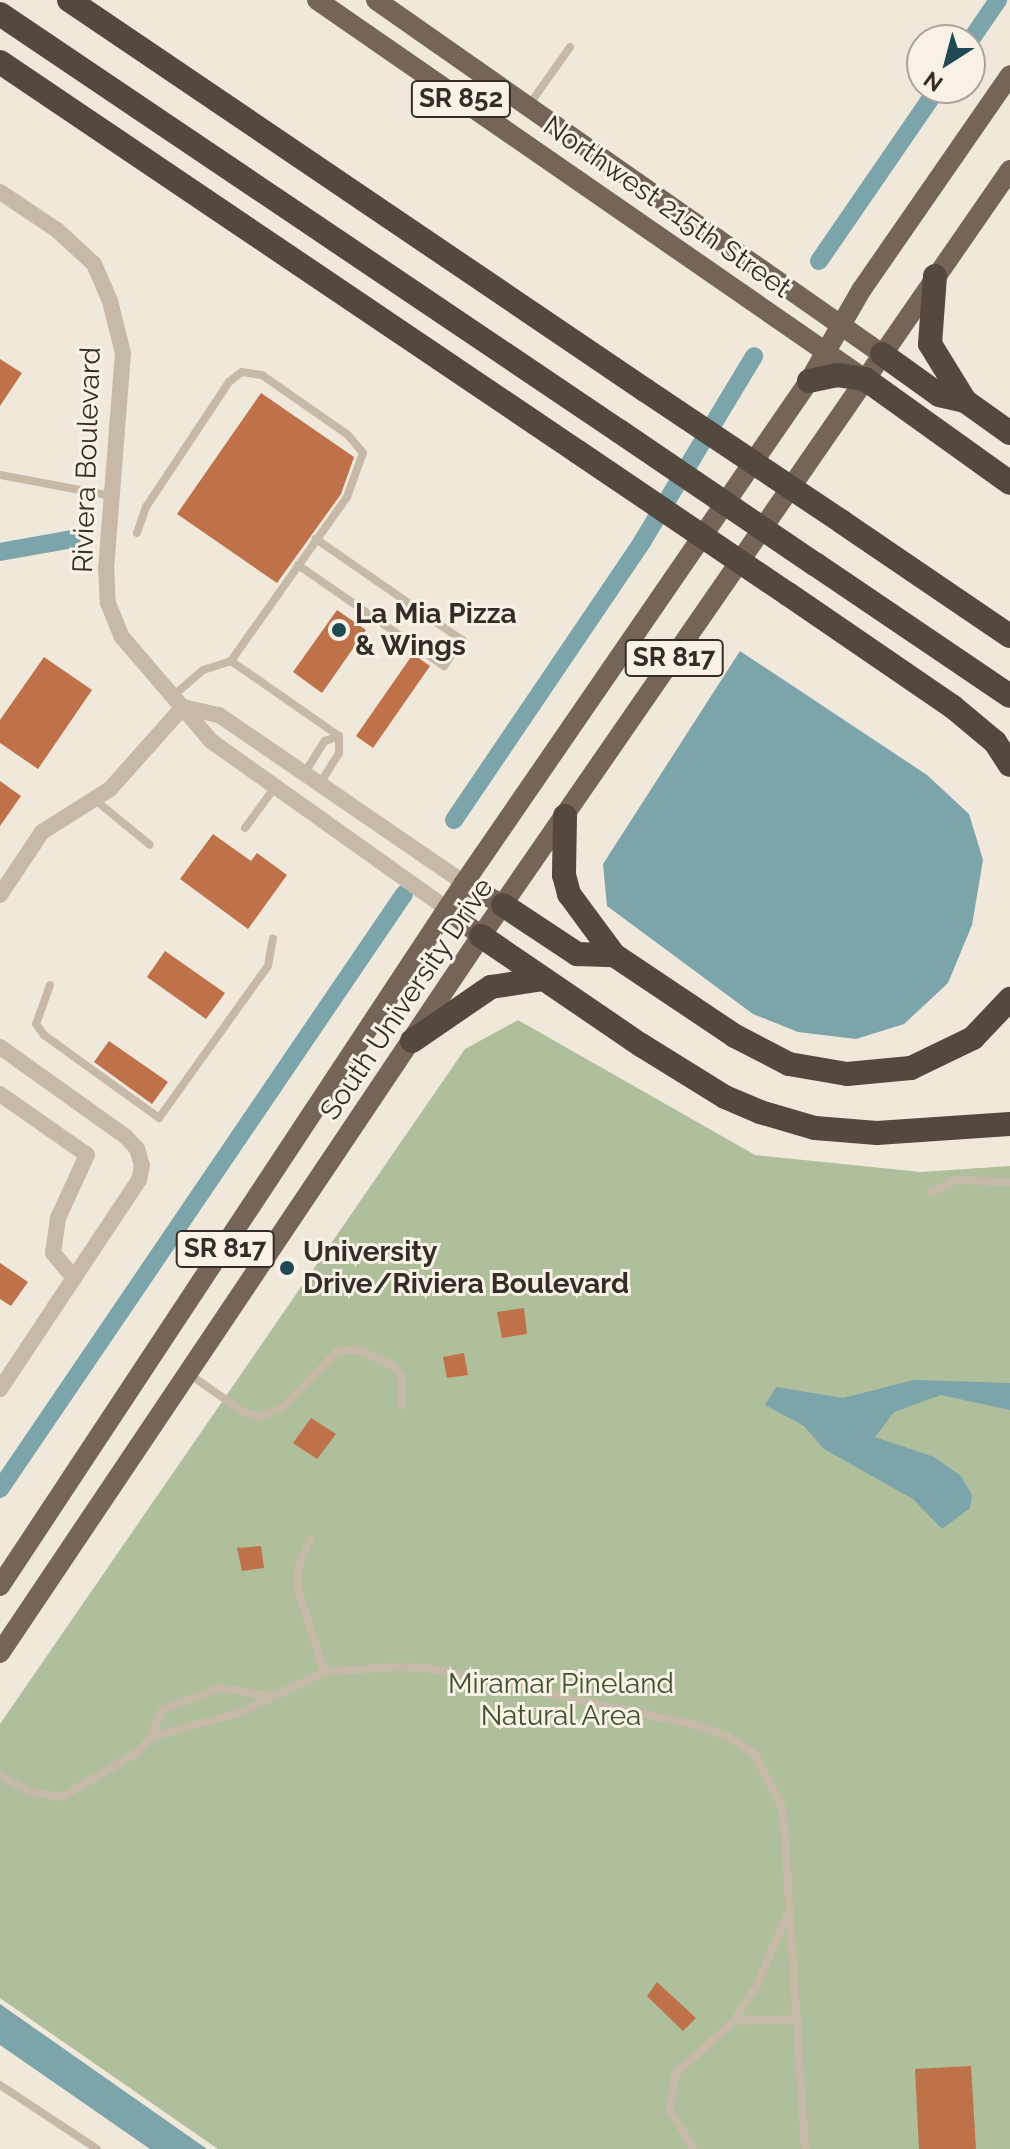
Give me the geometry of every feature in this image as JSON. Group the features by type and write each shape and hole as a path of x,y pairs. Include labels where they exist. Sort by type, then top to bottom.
{"highway":[{"path":"69,0 1010,636"},
{"path":"0,14 1010,696"},
{"path":"0,62 953,707 995,742 1010,765"},
{"path":"935,276 930,344 965,401"},
{"path":"882,354 939,395 965,401 1010,433"},
{"path":"809,381 837,375 865,379 1010,483"},
{"path":"565,816 564,875 569,894 614,955 759,1050 831,1074 885,1072 933,1062 973,1038 1010,999"},
{"path":"503,905 577,954 614,955"},
{"path":"481,936 713,1090 760,1112 815,1128 877,1133 1010,1124"},
{"path":"412,1041 491,987 543,979"}],"main road":[{"name":"Northwest 215th Street","path":"317,0 865,379"},
{"name":"Northwest 215th Street","path":"376,0 882,354"},
{"name":"SR 817","path":"826,351 840,323 1010,75"},
{"name":"SR 817","path":"865,379 1010,170"},
{"name":"South University Drive","path":"0,1586 464,883 809,381 826,351"},
{"name":"South University Drive","path":"0,1653 481,936 865,379"},
{"path":"464,883 503,905"},
{"path":"447,909 481,936"}],"street":[{"name":"Riviera Boulevard","path":"0,192 57,230 94,264 110,301 123,353 112,496 108,603 122,637 211,741 447,909"},
{"path":"0,895 42,832 93,799 135,765 178,702 219,715 464,883"},
{"path":"0,1047 137,1149 139,1180 74,1278 6,1367 0,1389"},
{"path":"0,1094 87,1155 58,1218 53,1253 74,1278"}],"lane":[{"path":"529,105 570,47"},
{"path":"137,533 154,495 229,382 242,372 262,375 348,435 363,453 347,497 231,661 203,670 178,702"},
{"path":"0,475 112,496"},
{"path":"298,565 444,666 462,640 316,539"},
{"path":"231,661 339,736"},
{"path":"304,774 325,741 339,736"},
{"path":"319,784 339,753 339,736"},
{"path":"245,828 276,786"},
{"path":"93,799 150,845"},
{"path":"50,985 36,1024 44,1035 159,1118 268,966 273,938"},
{"path":"930,1193 935,1186 956,1180 1010,1182"},
{"path":"188,1374 242,1411 259,1417 283,1407 337,1352 356,1349 394,1366 402,1377 402,1405"},
{"path":"310,1540 300,1561 297,1586 324,1672"},
{"path":"151,1737 239,1713 324,1672 427,1668 696,1725 727,1736 755,1754 777,1794 792,1903 805,2149"},
{"path":"0,1775 29,1792 62,1797 138,1752 151,1737 162,1710 219,1688 274,1696"},
{"path":"693,2149 670,2110 675,2074 734,2021 758,1983 792,1903"},
{"path":"734,2021 798,2019"},
{"path":"0,2085 97,2149"}],"green space":[{"name":"Miramar Pineland Natural Area","path":"518,1020 755,1155 921,1172 1010,1166 1010,2149 218,2149 0,1998 0,1724 465,1049"}],"water":[{"path":"740,651 927,775 969,814 983,860 972,925 948,983 904,1024 856,1039 798,1032 753,1014 607,906 603,864"},
{"path":"914,1380 1010,1383 1010,1410 941,1395 894,1412 875,1437 934,1457 961,1476 972,1495 970,1508 942,1529 913,1499 824,1449 804,1426 765,1405 776,1387 843,1398"},
{"path":"0,2004 207,2149 150,2149 0,2045"}],"building":[{"path":"0,359 22,373 0,406"},
{"path":"261,393 354,457 341,494 277,583 177,514"},
{"path":"337,610 366,630 322,693 293,672"},
{"path":"413,654 430,666 373,748 356,736"},
{"path":"44,657 92,690 38,769 0,743 0,720"},
{"path":"0,781 21,796 0,826"},
{"path":"213,834 251,861 257,853 287,875 248,929 180,879"},
{"path":"165,951 225,993 206,1019 147,977"},
{"path":"109,1041 168,1082 152,1104 94,1062"},
{"path":"0,1263 28,1282 11,1306 0,1299"},
{"path":"524,1308 527,1334 502,1338 497,1312"},
{"path":"464,1353 468,1375 447,1378 443,1357"},
{"path":"311,1418 336,1434 317,1459 293,1443"},
{"path":"261,1546 264,1568 242,1571 237,1548"},
{"path":"657,1982 696,2018 683,2031 647,1996"},
{"path":"971,2066 976,2149 919,2149 915,2069"}],"waterway":[{"path":"982,24 998,0"},
{"path":"819,261 927,104"},
{"path":"454,820 642,542 754,356"},
{"path":"0,552 72,539"},
{"path":"0,1489 404,894"}],"place":[{"name":"La Mia Pizza & Wings","path":"339,630"},
{"name":"University Drive/Riviera Boulevard","path":"287,1268"}]}
